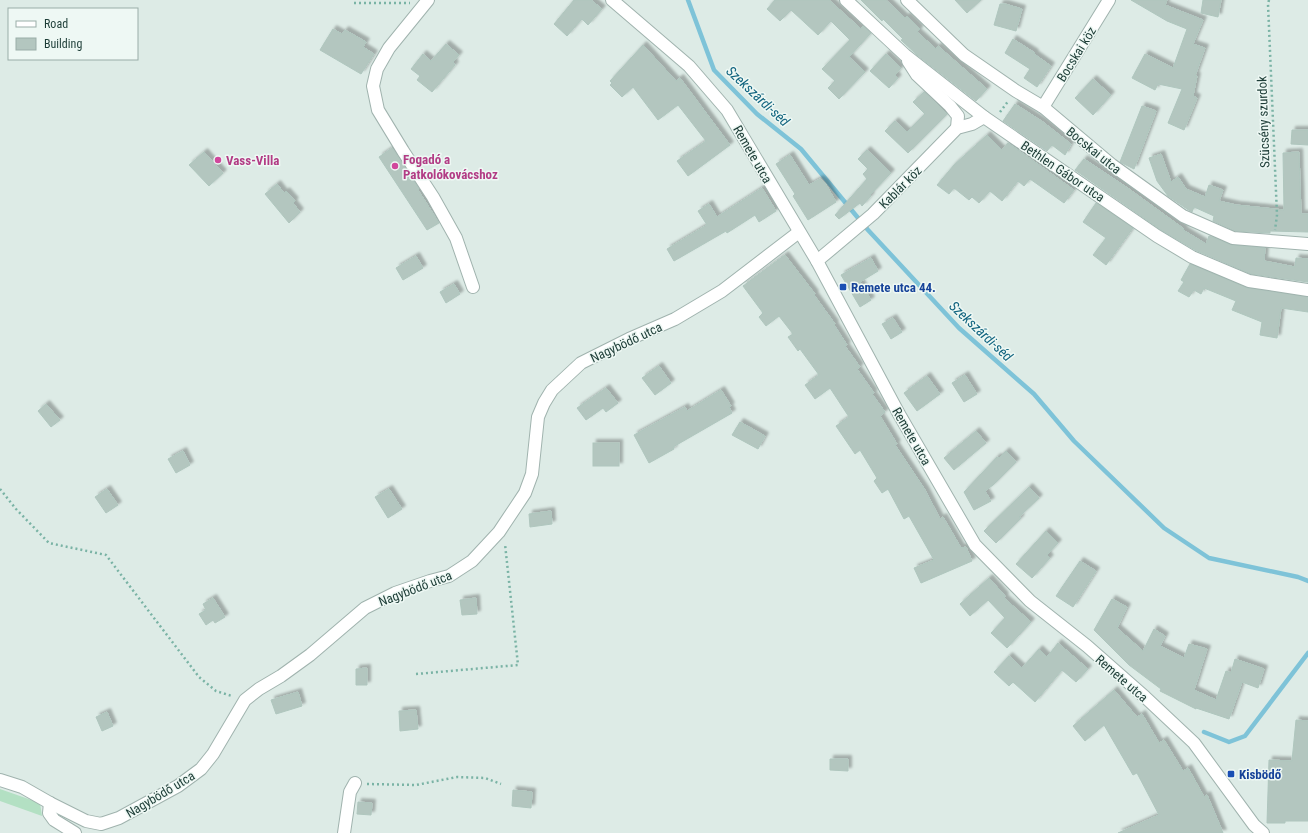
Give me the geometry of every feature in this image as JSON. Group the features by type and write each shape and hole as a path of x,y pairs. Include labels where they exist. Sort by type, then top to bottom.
{"street":[{"name":"Remete utca","path":"612,0 689,66 727,110 817,261 899,414 975,545 1030,601 1087,646 1194,743 1254,825 1263,833"},
{"name":"Bethlen Gábor utca","path":"846,0 905,55 988,120 1157,236 1192,257 1249,281 1308,290"},
{"name":"Bocskai utca","path":"907,0 964,54 1016,91 1043,108 1112,165 1183,216 1233,238 1308,244"},
{"name":"Bocskai köz","path":"1043,108 1109,0"},
{"path":"426,1 388,48 377,69 373,86 378,110 433,197 456,238 473,287"},
{"path":"905,55 917,75 950,106 958,116 957,128"},
{"name":"Kablár köz","path":"817,261 873,214 957,128 988,120"},
{"name":"Nagybödő utca","path":"0,780 22,787 50,804 86,821 101,824 119,818 178,786 201,769 213,754 245,700 259,689 281,676 310,655 365,608 395,593 449,576 472,561 499,532 525,493 532,474 538,417 544,403 552,390 581,363 629,339 675,319 722,291 799,232"},
{"path":"344,833 350,792 355,783"},
{"path":"50,804 49,813 54,820 75,833"}],"path":[{"name":"Szücsény szurdok","path":"1269,0 1277,215 1274,242"},
{"path":"354,3 426,1"},
{"path":"988,120 1016,91"},
{"path":"0,489 16,509 48,543 106,555 199,677 216,691 245,700"},
{"path":"416,674 518,665 503,526"},
{"path":"355,783 373,785 416,785 457,777 485,778 500,784"}],"green space":[{"path":"0,789 40,803 42,816 0,801"}],"building":[{"path":"574,0 591,0 602,9 588,25 582,19 567,36 554,24"},
{"path":"775,0 829,0 861,29 863,26 871,33 849,57 865,72 839,99 828,88 835,81 822,69 850,40 831,21 818,35 791,10 780,21 767,9"},
{"path":"861,0 886,0 905,18 907,16 920,29 917,32 936,49 938,46 987,89 976,101 917,55 901,40 903,39 883,19 882,21"},
{"path":"955,0 981,0 967,13"},
{"path":"1131,0 1167,0 1165,5 1203,20 1193,44 1205,48 1195,76 1197,76 1193,96 1197,98 1184,130 1168,123 1182,89 1158,84 1155,90 1132,78 1145,54 1173,68 1187,29 1167,21"},
{"path":"1203,0 1221,0 1218,17 1201,13"},
{"path":"1000,4 1022,9 1016,31 994,25"},
{"path":"333,29 342,34 345,30 366,42 363,47 374,54 361,74 320,50"},
{"path":"1013,39 1035,53 1034,54 1051,66 1037,87 1024,78 1030,69 1005,53"},
{"path":"446,44 459,55 453,62 455,65 432,92 417,80 420,76 411,69 423,54 431,61"},
{"path":"643,45 676,81 680,78 730,145 688,176 677,161 706,141 678,105 658,120 633,87 622,97 610,85 612,83 610,81"},
{"path":"886,54 901,68 895,75 898,78 889,88 870,71"},
{"path":"1093,79 1111,95 1093,115 1075,98"},
{"path":"924,92 947,114 908,153 885,131 895,121 907,132 925,114 913,102"},
{"path":"1015,104 1043,122 1071,144 1065,155 1052,145 1047,151 1003,121"},
{"path":"1142,106 1156,111 1134,169 1120,162"},
{"path":"1292,130 1308,130 1308,145 1291,144"},
{"path":"987,135 1002,150 1008,143 1074,190 1064,203 1030,179 1024,186 1018,181 1002,201 990,191 979,203 972,197 969,200 954,188 949,194 937,185 954,165"},
{"path":"392,148 439,223 427,230 379,157"},
{"path":"867,150 891,173 870,195 871,196 862,206 860,203 839,219 835,215 867,179 863,174 868,169 858,159"},
{"path":"204,152 223,173 209,186 189,165"},
{"path":"1299,152 1301,214 1308,214 1308,232 1270,231 1270,233 1235,231 1213,221 1214,216 1194,207 1192,212 1168,196 1157,181 1149,158 1161,154 1171,182 1178,177 1186,189 1205,197 1209,185 1223,190 1219,201 1236,205 1284,210 1283,153"},
{"path":"790,155 809,185 820,179 825,183 836,202 808,220 793,196 795,194 776,164"},
{"path":"1084,159 1129,189 1184,229 1183,230 1206,244 1209,236 1232,245 1265,248 1264,261 1295,267 1296,258 1308,259 1308,282 1251,274 1195,250 1161,230 1075,170"},
{"path":"277,184 284,193 286,191 295,201 293,203 300,212 289,223 265,194"},
{"path":"762,188 776,211 759,222 755,215 727,233 726,231 674,261 667,249 707,225 698,211 709,204 717,217"},
{"path":"1096,203 1133,228 1106,265 1093,255 1106,238 1083,222"},
{"path":"785,255 815,294 814,295 835,324 834,325 847,345 845,346 860,367 857,369 885,412 880,416 897,444 895,445 925,490 940,519 943,517 961,548 966,547 972,561 921,583 914,568 934,560 909,516 904,519 888,489 882,493 874,481 877,478 860,450 855,454 836,426 849,417 830,388 815,399 805,385 819,375 800,349 798,351 788,337 793,334 779,316 766,326 759,317 763,313 743,286"},
{"path":"416,256 423,268 403,280 396,268"},
{"path":"871,258 878,271 860,282 871,300 860,307 841,275"},
{"path":"1190,264 1248,288 1308,297 1308,312 1281,308 1277,338 1260,335 1262,322 1232,310 1236,301 1204,288 1201,294 1194,290 1189,297 1178,291 1184,282 1181,280"},
{"path":"454,284 460,294 446,303 440,292"},
{"path":"893,318 902,332 891,339 882,324"},
{"path":"659,366 671,383 655,395 642,378"},
{"path":"965,375 977,394 964,402 952,383"},
{"path":"927,376 940,394 917,411 904,393"},
{"path":"606,388 618,403 606,412 603,408 586,420 577,408"},
{"path":"721,390 731,406 729,407 732,413 673,447 674,449 649,463 634,435 685,407 687,411"},
{"path":"46,404 60,420 51,427 38,411"},
{"path":"740,422 765,436 758,449 732,435"},
{"path":"976,431 986,443 954,470 944,458"},
{"path":"593,443 619,443 619,466 593,466"},
{"path":"183,451 190,465 176,473 168,459"},
{"path":"1006,451 1016,462 985,491 991,501 974,510 964,492 997,457 999,458"},
{"path":"1029,487 1039,498 1019,517 1021,518 996,543 984,531"},
{"path":"107,489 118,505 106,513 95,497"},
{"path":"389,489 402,509 388,518 375,497"},
{"path":"551,511 552,524 530,527 529,514"},
{"path":"1046,531 1058,543 1047,555 1050,558 1032,578 1016,564"},
{"path":"1080,561 1096,571 1073,607 1056,596"},
{"path":"989,578 1005,596 1004,598 1031,622 1007,648 991,633 1005,618 988,600 970,616 960,604"},
{"path":"213,598 225,617 215,623 213,620 206,625 199,614 206,610 203,604"},
{"path":"476,598 477,614 462,615 460,600"},
{"path":"1112,599 1127,607 1117,628 1143,651 1154,629 1165,636 1160,646 1184,658 1189,644 1207,649 1194,690 1216,700 1226,671 1231,673 1235,659 1264,669 1258,688 1242,682 1229,719 1196,709 1160,691 1161,689 1129,665 1094,630"},
{"path":"1058,643 1088,669 1076,682 1062,670 1035,702 1013,682 1009,686 994,672 1009,656 1022,668 1039,649 1047,657"},
{"path":"367,668 367,685 356,685 356,669"},
{"path":"1114,690 1137,717 1142,714 1159,743 1164,740 1183,771 1188,768 1204,797 1207,795 1223,833 1118,833 1159,815 1137,773 1133,775 1104,725 1085,741 1073,726"},
{"path":"298,692 302,706 276,714 271,700"},
{"path":"416,710 418,729 400,731 399,711"},
{"path":"107,712 113,726 102,731 96,717"},
{"path":"1296,720 1308,721 1308,821 1267,823 1269,760 1292,761"},
{"path":"830,759 848,759 848,771 830,770"},
{"path":"513,790 532,792 531,808 512,806"},
{"path":"358,802 372,803 371,815 357,814"}],"waterway":[{"name":"Szekszárdi-séd","path":"688,0 714,70 757,114 801,149 868,230 959,328 1034,394 1074,441 1164,528 1209,558 1298,577 1308,581"},
{"path":"1204,732 1229,742 1245,736 1308,653"}],"place":[{"name":"Vass-Villa","path":"218,160"},
{"name":"Fogadó a Patkolókovácshoz","path":"395,166"},
{"name":"Remete utca 44.","path":"843,287"},
{"name":"Kisbödő","path":"1231,774"}]}
